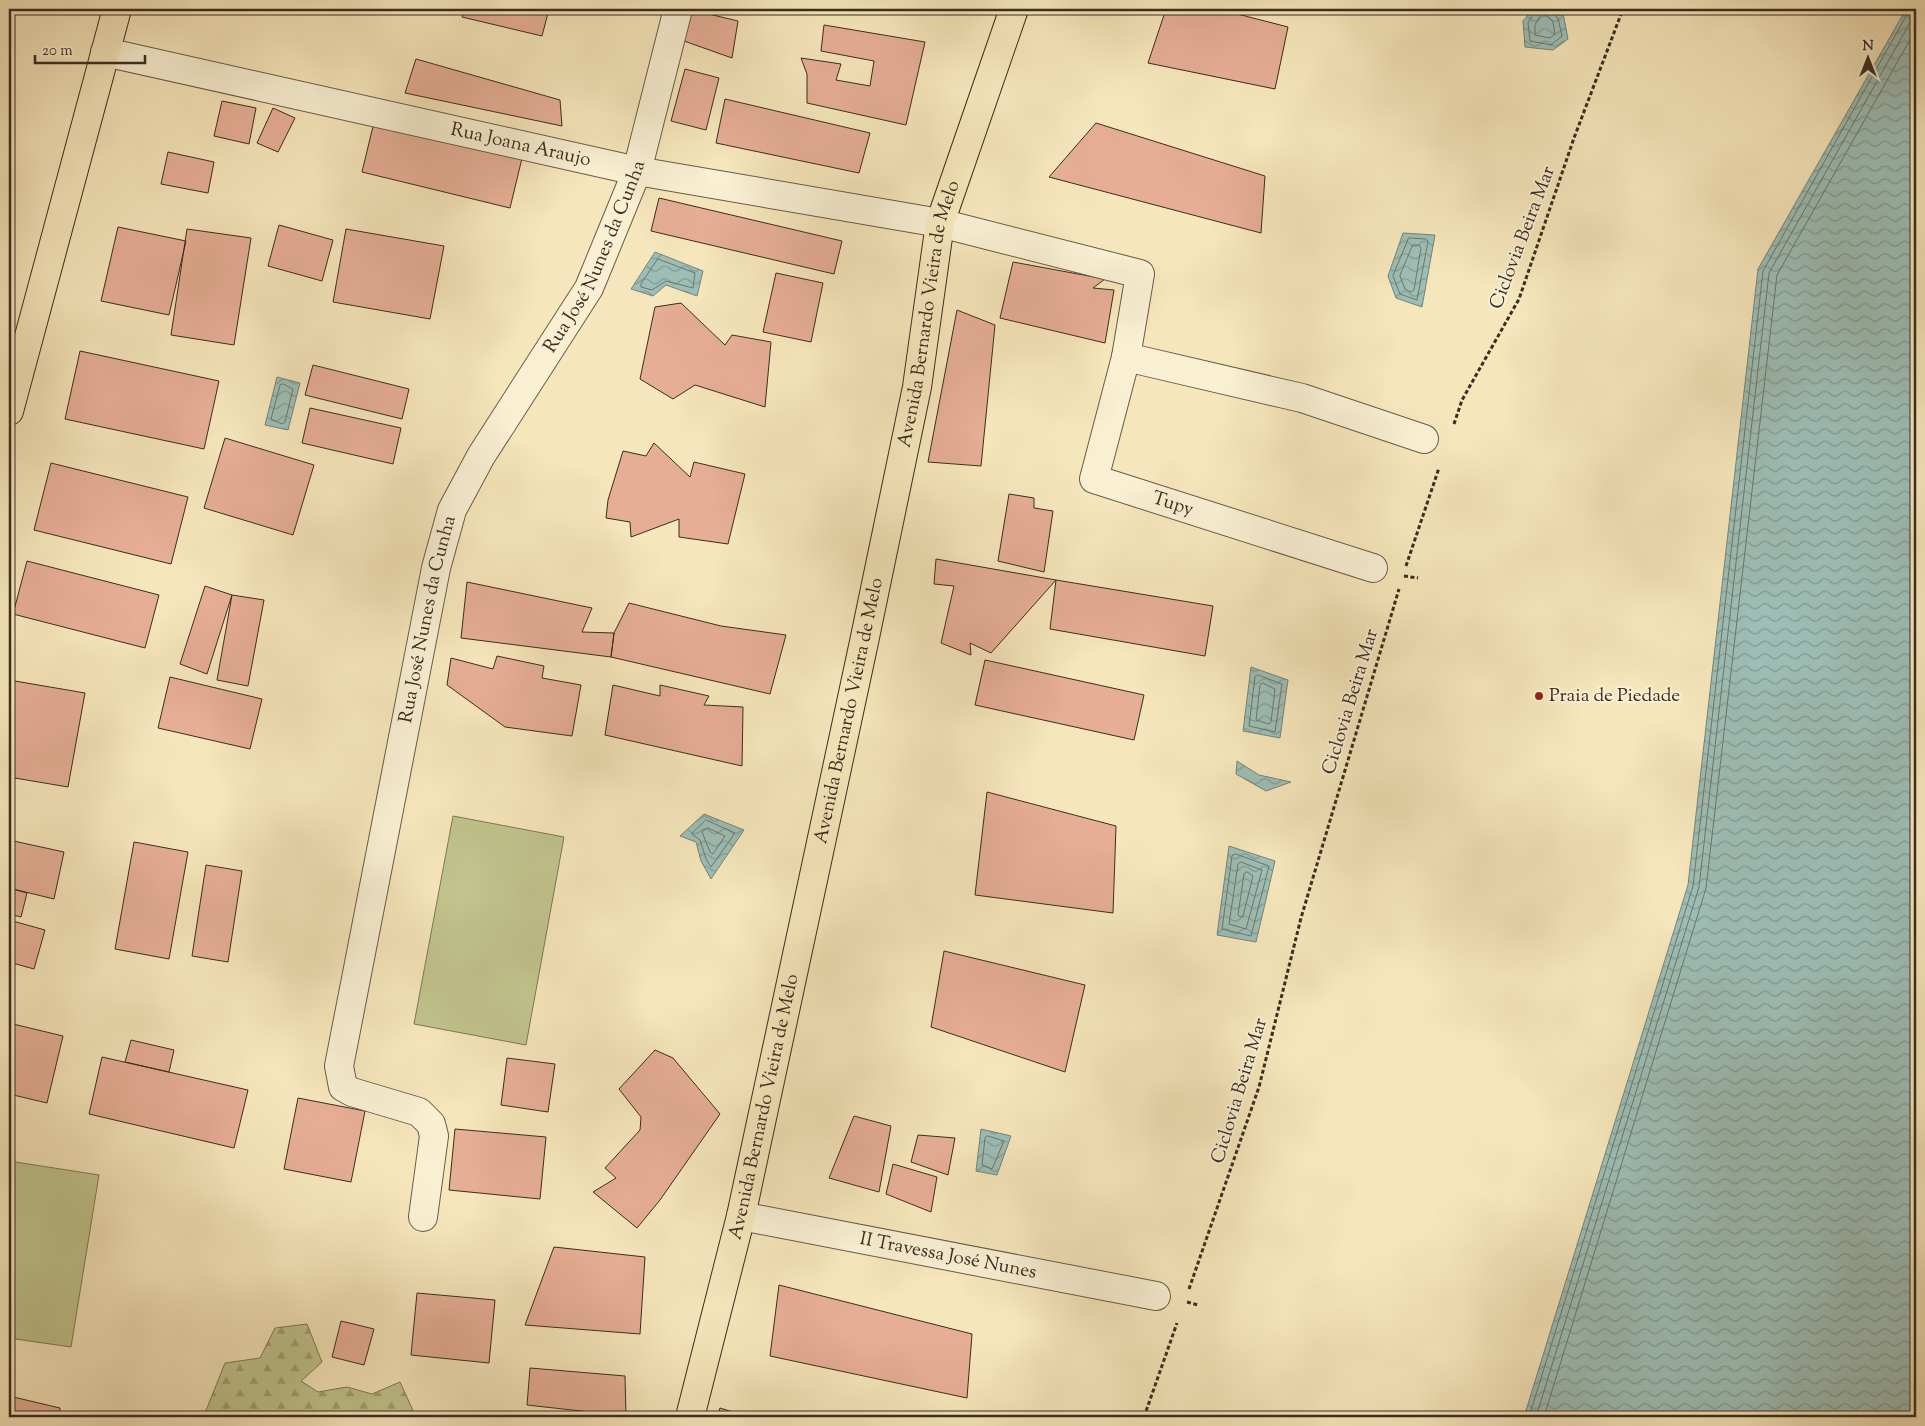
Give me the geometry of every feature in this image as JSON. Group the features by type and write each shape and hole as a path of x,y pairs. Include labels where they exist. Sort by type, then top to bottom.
{"main road":[{"path":"9,411 117,9"},
{"name":"Avenida Bernardo Vieira de Melo","path":"690,1417 741,1216 915,396 940,222 1014,9"}],"street":[{"name":"Rua José Nunes da Cunha","path":"423,1217 434,1136 431,1124 419,1112 352,1092 343,1087 339,1066 436,568 452,510 481,456 589,288 637,171 678,9"},
{"name":"Rua Joana Araujo","path":"105,52 637,171 940,222"},
{"name":"Tupy","path":"940,222 1140,274 1126,357 1094,480 1373,568"},
{"path":"1126,357 1302,398 1424,439"},
{"name":"II Travessa José Nunes","path":"741,1216 1156,1296"}],"path":[{"name":"Ciclovia Beira Mar","path":"1453,427 1462,400 1519,299 1574,138 1623,9"},
{"name":"Ciclovia Beira Mar","path":"1188,1292 1259,1087 1301,918 1406,568 1441,464"},
{"path":"1182,1310 1185,1301"},
{"path":"1144,1417 1179,1319"}],"green space":[{"path":"453,816 564,837 526,1045 414,1024"},
{"path":"9,1161 99,1175 71,1347 9,1338"},
{"path":"307,1324 322,1362 301,1381 318,1392 347,1387 372,1394 400,1382 416,1417 209,1417 205,1413 225,1363 260,1358 275,1328"}],"water":[{"path":"1533,9 1550,9 1563,13 1568,39 1553,50 1525,47 1523,21"},
{"path":"1906,9 1916,9 1916,1417 1524,1417 1688,885 1758,269"},
{"path":"1403,233 1435,235 1422,307 1396,298 1388,276"},
{"path":"655,252 703,271 697,296 666,285 653,296 631,289"},
{"path":"277,377 300,383 288,430 265,425"},
{"path":"1251,667 1288,680 1280,738 1243,731"},
{"path":"1237,761 1259,775 1291,782 1266,791 1236,774"},
{"path":"704,814 744,830 711,879 701,861 696,842 680,836"},
{"path":"1229,846 1275,861 1256,942 1217,935"},
{"path":"981,1129 1011,1136 997,1175 976,1171"}],"building":[{"path":"464,9 549,9 542,36 462,17"},
{"path":"688,9 738,21 732,58 684,41"},
{"path":"1166,9 1218,9 1288,27 1275,89 1148,63"},
{"path":"824,25 925,42 906,125 807,103 807,74 801,58 841,64 836,80 870,86 874,61 821,51"},
{"path":"416,59 560,100 562,126 405,93"},
{"path":"685,69 719,78 706,130 671,121"},
{"path":"725,99 870,133 859,173 716,143"},
{"path":"222,101 256,108 249,144 214,136"},
{"path":"273,108 295,118 278,152 257,143"},
{"path":"375,118 523,154 510,208 362,172"},
{"path":"1096,123 1265,176 1261,233 1049,177"},
{"path":"168,152 214,162 208,193 161,184"},
{"path":"659,198 842,241 834,274 651,231"},
{"path":"279,225 333,240 322,281 268,266"},
{"path":"118,227 186,241 169,315 101,301"},
{"path":"187,229 251,238 234,345 171,335"},
{"path":"346,229 444,246 430,319 333,302"},
{"path":"1013,262 1105,279 1093,288 1114,290 1105,343 1000,318"},
{"path":"776,273 823,283 811,342 763,332"},
{"path":"681,303 725,345 732,335 771,342 765,407 695,385 673,399 640,379 655,307"},
{"path":"957,310 995,325 981,466 928,462"},
{"path":"80,351 219,381 204,449 65,419"},
{"path":"313,365 409,389 402,419 305,395"},
{"path":"310,408 401,428 393,464 302,443"},
{"path":"225,438 314,465 293,535 204,508"},
{"path":"654,443 690,477 694,462 745,474 728,544 679,537 679,519 631,537 630,522 606,518 608,500 623,451 646,456"},
{"path":"51,463 188,497 171,564 34,530"},
{"path":"1009,494 1034,498 1034,508 1053,511 1044,572 998,561"},
{"path":"936,559 1056,580 991,653 970,643 971,655 941,643 954,586 934,584"},
{"path":"27,561 159,595 145,648 13,614"},
{"path":"1056,580 1213,606 1205,656 1050,629"},
{"path":"467,582 592,608 582,632 614,633 611,657 461,638"},
{"path":"205,586 232,595 207,674 180,664"},
{"path":"232,595 264,600 248,686 217,680"},
{"path":"629,603 721,626 786,635 770,694 611,657 614,633"},
{"path":"497,656 544,666 542,678 581,685 572,736 505,727 447,685 451,658 493,669"},
{"path":"985,660 1144,695 1134,740 975,705"},
{"path":"170,677 262,699 250,749 158,728"},
{"path":"9,680 85,693 68,787 9,777"},
{"path":"613,685 660,696 660,685 709,696 704,705 743,707 742,766 605,735"},
{"path":"987,792 1116,826 1113,913 975,895"},
{"path":"9,840 64,852 54,899 9,888"},
{"path":"134,842 188,852 169,959 115,949"},
{"path":"206,865 242,871 228,962 192,956"},
{"path":"9,888 27,893 21,917 9,914"},
{"path":"9,920 45,930 34,969 9,962"},
{"path":"944,951 1085,985 1065,1072 931,1027"},
{"path":"9,1023 63,1036 47,1103 9,1094"},
{"path":"131,1040 174,1050 169,1072 125,1062"},
{"path":"655,1050 673,1058 720,1114 660,1200 637,1228 593,1192 616,1178 605,1168 640,1130 641,1117 619,1089"},
{"path":"102,1057 248,1090 234,1148 89,1114"},
{"path":"507,1058 555,1064 548,1112 501,1105"},
{"path":"298,1098 365,1111 351,1182 284,1169"},
{"path":"854,1116 891,1126 879,1192 829,1178"},
{"path":"455,1129 546,1137 540,1199 449,1190"},
{"path":"918,1135 955,1138 948,1175 911,1162"},
{"path":"893,1164 937,1177 931,1212 886,1194"},
{"path":"554,1247 645,1257 640,1334 525,1325"},
{"path":"779,1285 972,1334 967,1398 770,1356"},
{"path":"417,1293 495,1300 489,1363 411,1355"},
{"path":"341,1321 374,1329 364,1365 332,1357"},
{"path":"530,1368 625,1376 626,1416 527,1405"},
{"path":"9,1396 60,1408 59,1417 9,1417"},
{"path":"720,1408 749,1417 717,1417"}],"place":[{"name":"Praia de Piedade","path":"1539,696"}]}
